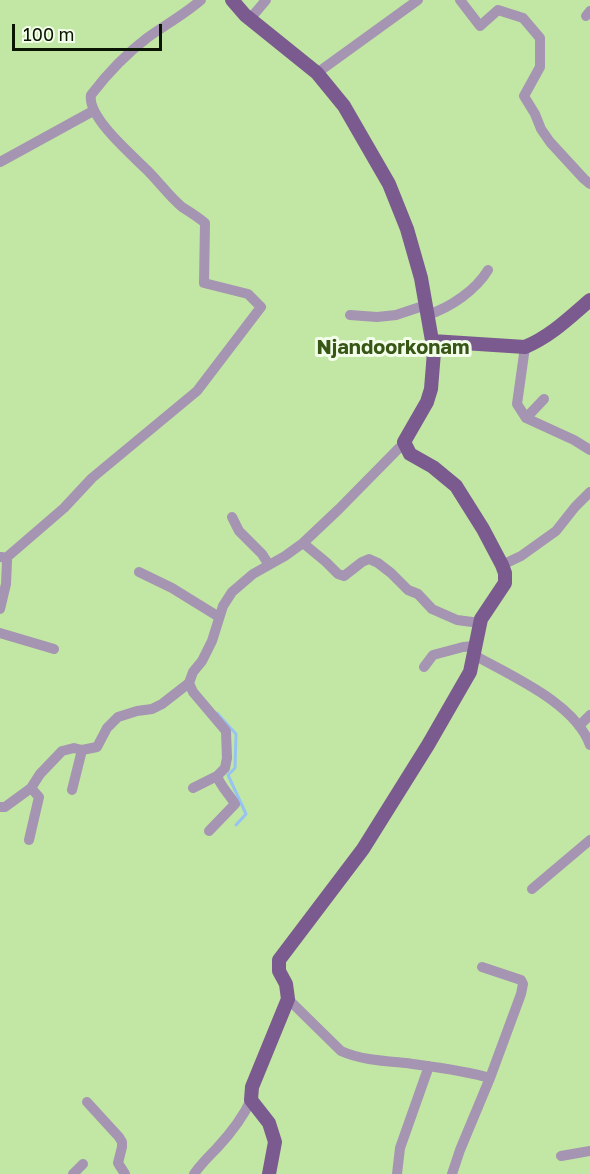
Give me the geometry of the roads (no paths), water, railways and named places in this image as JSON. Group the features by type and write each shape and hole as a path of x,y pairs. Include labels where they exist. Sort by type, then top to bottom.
{"main road":[{"path":"232,0 250,19 317,73 344,106 389,184 407,229 421,278 434,352 431,389 427,402 404,442 410,454 433,467 456,486 502,565 506,583 481,619 470,672 428,745 363,849 279,960 279,971 286,984 288,999 255,1078 251,1100 269,1124 275,1142 269,1174"},
{"path":"432,341 525,347 556,330 590,300"}],"street":[{"path":"0,609 6,584 7,561 3,558 64,508 92,478 197,391 261,307 248,294 204,283 205,223 182,206 118,142 93,111 90,99 109,72 145,40 201,0"},
{"path":"250,19 266,0"},
{"path":"317,73 418,0"},
{"path":"460,0 480,26 498,10 523,18 540,38 540,67 524,96 550,142 590,184"},
{"path":"0,162 93,111"},
{"path":"350,315 377,317 451,305 482,280 488,270"},
{"path":"525,347 517,404 526,418 587,448"},
{"path":"526,418 544,399"},
{"path":"0,807 5,807 31,788 40,774 62,751 97,747 107,728 118,717 152,709 162,704 189,682 212,641 223,606 232,592 253,574 303,543 399,448 406,446"},
{"path":"502,565 521,556 556,531 590,492"},
{"path":"232,517 239,531 262,554 269,565"},
{"path":"303,543 338,574 344,576 369,559 391,573 432,609 457,620 480,623"},
{"path":"139,572 172,588 219,617"},
{"path":"0,633 54,649"},
{"path":"424,667 433,655 463,646 475,650 554,700 579,726 590,745"},
{"path":"189,682 193,692 226,731 225,768 217,776 193,788"},
{"path":"579,726 590,715"},
{"path":"72,790 81,750"},
{"path":"209,831 235,804 220,784 217,776"},
{"path":"29,840 39,797 31,788"},
{"path":"532,889 590,840"},
{"path":"452,1174 490,1078 523,984 515,977 482,967"},
{"path":"288,999 341,1051 351,1055 466,1071 490,1078"},
{"path":"397,1174 400,1148 429,1066"},
{"path":"195,1174 245,1112 251,1100"},
{"path":"87,1102 119,1137 122,1147 118,1163 125,1174"},
{"path":"561,1156 590,1151"},
{"path":"73,1174 83,1164"}],"waterway":[{"path":"217,713 236,734 235,768 228,775 246,814 236,825"}],"district":[{"name":"Njandoorkonam","path":"393,348"}]}
